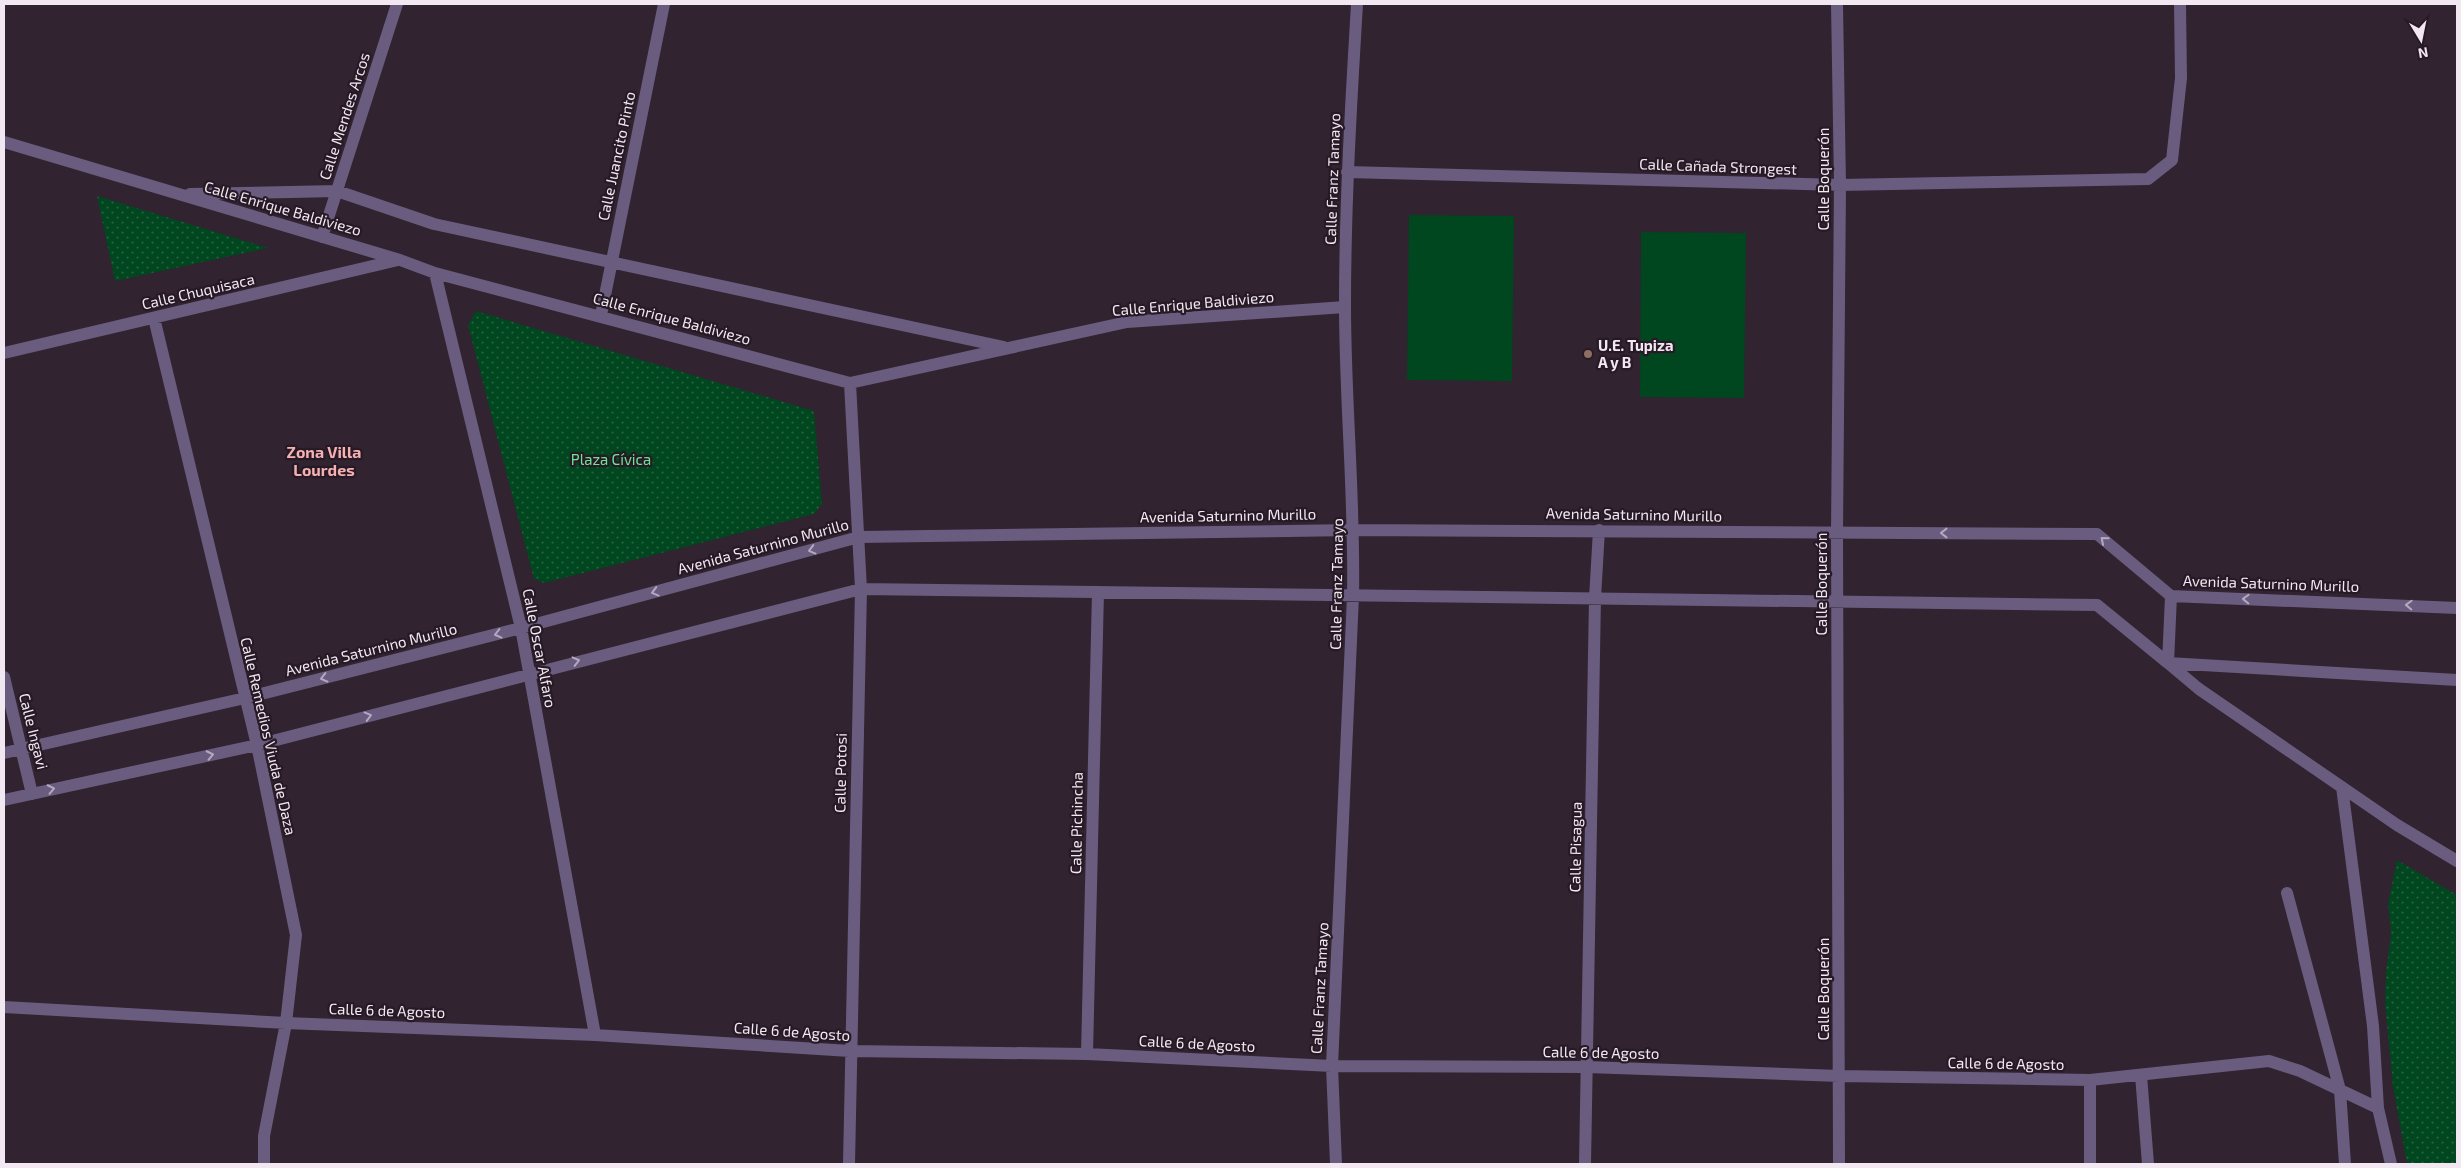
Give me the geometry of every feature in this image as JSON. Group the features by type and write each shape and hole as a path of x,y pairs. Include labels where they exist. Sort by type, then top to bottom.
{"street":[{"name":"Calle Mendes Arcos","path":"322,238 397,4"},
{"name":"Calle Juancito Pinto","path":"601,315 664,4"},
{"name":"Calle Franz Tamayo","path":"1336,1164 1332,1066 1353,596 1354,530 1345,307 1348,172 1357,4"},
{"name":"Calle Boquerón","path":"1837,4 1840,185 1837,533 1839,1164"},
{"name":"Calle Cañada Strongest","path":"1348,172 1840,185 2148,179 2172,160 2181,78 2180,4"},
{"name":"Calle Enrique Baldiviezo","path":"4,142 400,260 435,273 601,315 850,383 1126,322 1345,307"},
{"path":"178,194 337,191 434,224 1009,348"},
{"name":"Calle Chuquisaca","path":"4,353 400,260"},
{"name":"Calle Oscar Alfaro","path":"435,273 522,628 595,1034"},
{"name":"Calle Remedios Viuda de Daza","path":"154,318 257,745 296,935 286,1023 264,1136 264,1164"},
{"name":"Calle Potosi","path":"849,1164 861,589 850,383"},
{"name":"Avenida Saturnino Murillo","path":"4,753 245,698 522,628 859,537 1354,530 2097,534 2171,596 2457,608"},
{"name":"Calle Pisagua","path":"1585,1164 1595,598 1599,530"},
{"path":"4,800 257,745 529,673 861,589 2098,605 2199,689 2397,825 2457,861"},
{"name":"Calle Pichincha","path":"1087,1054 1098,592"},
{"path":"2168,663 2171,596"},
{"path":"2168,663 2457,680"},
{"name":"Calle Ingavi","path":"4,677 32,794"},
{"path":"2342,787 2374,1026 2378,1108 2391,1164"},
{"path":"2287,893 2340,1090 2345,1164"},
{"name":"Calle 6 de Agosto","path":"4,1007 286,1023 595,1034 850,1051 1087,1054 1332,1066 1587,1067 1840,1076 2090,1080 2268,1061 2300,1071 2378,1108"},
{"path":"2141,1075 2148,1164"},
{"path":"2090,1080 2090,1164"}],"green space":[{"path":"97,196 268,248 115,281"},
{"path":"1409,215 1514,216 1512,381 1407,380"},
{"path":"1641,232 1746,233 1744,398 1640,397"},
{"name":"Plaza Cívica","path":"476,311 814,411 822,504 814,514 544,583 534,579 468,325"},
{"path":"2397,860 2457,895 2457,1164 2408,1164 2406,1159 2393,1086 2385,1003 2386,972 2391,933 2388,904"}],"place":[{"name":"U.E. Tupiza A y B","path":"1588,354"}],"district":[{"name":"Zona Villa Lourdes","path":"324,460"}]}
